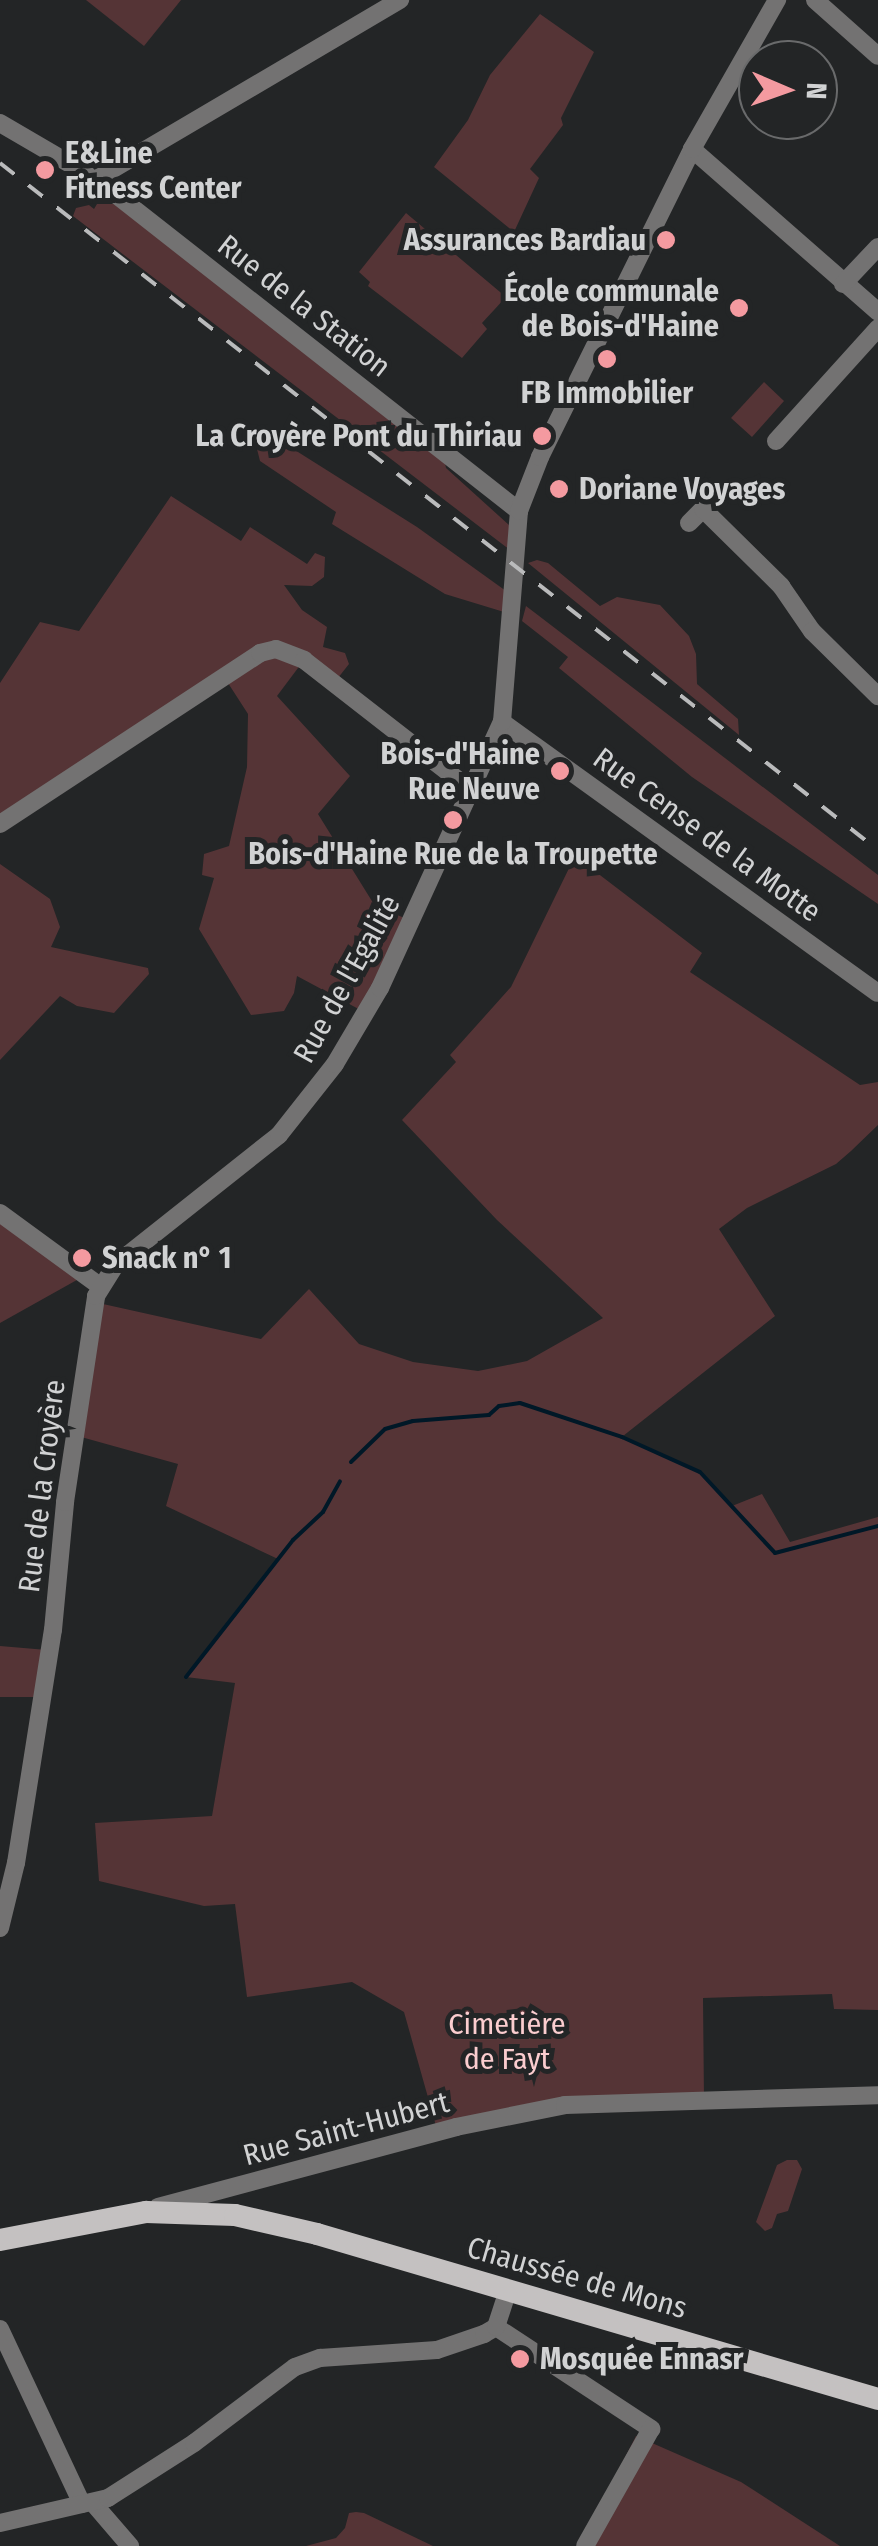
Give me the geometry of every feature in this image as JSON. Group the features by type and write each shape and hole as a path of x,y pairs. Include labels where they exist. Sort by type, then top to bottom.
{"main road":[{"name":"Chaussée de Mons","path":"0,2240 128,2214 208,2208 277,2223 432,2267 878,2399"}],"street":[{"path":"96,179 400,0"},
{"path":"519,516 561,413 692,149 777,0"},
{"path":"815,0 878,56"},
{"name":"Rue de la Station","path":"0,124 96,179 470,471 519,516"},
{"path":"692,149 878,314 776,441"},
{"path":"843,284 878,247"},
{"path":"689,524 703,509 781,586 812,631 877,691"},
{"name":"Rue de l'Egalité","path":"101,1287 115,1265 278,1135 317,1091 380,988 502,722 514,617 519,516"},
{"path":"0,824 260,653 276,649 304,660 472,790"},
{"name":"Rue Cense de la Motte","path":"502,722 878,993"},
{"path":"0,1213 101,1287"},
{"name":"Rue de la Croyère","path":"0,1928 20,1839 52,1630 88,1332 101,1287"},
{"name":"Rue Saint-Hubert","path":"208,2208 246,2189 456,2127 565,2105 878,2095"},
{"path":"246,2189 247,2210 277,2223"},
{"path":"0,2228 39,2232"},
{"path":"496,2327 508,2290"},
{"path":"496,2327 651,2429 585,2546"},
{"path":"0,2523 108,2498 194,2443 295,2367 320,2358 437,2350 496,2327"},
{"path":"0,2329 87,2504 130,2546"}],"green space":[{"path":"86,0 181,0 144,46"},
{"path":"540,14 594,52 561,118 563,125 530,169 539,178 514,232 434,167 468,120 490,75"},
{"path":"97,204 117,204 442,448 446,468 509,525 510,550 73,216 76,208 89,205 94,209"},
{"path":"406,213 506,297 482,323 487,329 462,358 368,286 370,282 359,272"},
{"path":"764,382 784,401 752,437 731,418"},
{"path":"253,433 298,452 417,527 506,591 504,612 445,594 332,524 336,512 260,461"},
{"path":"171,496 241,541 250,527 307,564 315,553 325,557 324,577 312,586 284,585 302,610 327,627 323,647 345,653 349,664 334,683 304,660 277,696 350,776 318,814 375,906 412,921 366,1013 297,976 294,993 284,1011 251,1015 199,929 214,878 202,875 204,854 229,846 247,767 248,714 228,683 0,824 0,683 40,622 79,631"},
{"path":"528,563 548,563 600,606 617,597 660,605 689,636 696,654 697,684 738,719 739,735"},
{"path":"526,606 878,875 878,904 692,777 559,668 568,657 522,621"},
{"name":"Cimetière de Fayt","path":"575,856 702,953 690,972 860,1085 878,1082 878,1125 851,1151 836,1164 747,1208 719,1229 775,1316 623,1436 700,1472 732,1506 762,1494 790,1542 878,1517 878,2010 834,2009 832,1994 703,1998 704,2099 591,2102 438,2133 404,2012 352,1982 247,1997 235,1904 204,1906 99,1881 95,1823 212,1816 235,1683 186,1677 278,1559 166,1506 178,1464 74,1435 94,1302 261,1339 309,1289 359,1344 413,1362 478,1371 527,1361 603,1318 497,1220 402,1120 456,1062 450,1055 511,987"},
{"path":"0,864 50,899 60,927 51,947 148,968 149,974 114,1013 77,1006 60,996 0,1060"},
{"path":"0,1213 84,1276 0,1323"},
{"path":"0,1646 47,1650 39,1697 0,1697"},
{"path":"797,2160 802,2169 788,2211 777,2214 772,2228 765,2231 756,2222 777,2165"},
{"path":"636,2436 741,2482 840,2546 580,2546"},
{"path":"356,2512 433,2546 306,2546 336,2538 345,2528 349,2513"}],"waterway":[{"path":"351,1462 385,1429 413,1421 489,1415 499,1406 520,1403 622,1437 700,1472 775,1553 878,1526"},
{"path":"186,1677 293,1540 323,1512 340,1481"}],"railway":[{"path":"0,163 878,850"}],"place":[{"name":"E&Line Fitness Center","path":"45,170"},
{"name":"Assurances Bardiau","path":"666,240"},
{"name":"École communale de Bois-d'Haine","path":"739,308"},
{"name":"FB Immobilier","path":"607,359"},
{"name":"La Croyère Pont du Thiriau","path":"542,436"},
{"name":"Doriane Voyages","path":"559,489"},
{"name":"Bois-d'Haine Rue Neuve","path":"560,771"},
{"name":"Bois-d'Haine Rue de la Troupette","path":"453,820"},
{"name":"Snack n° 1","path":"82,1258"},
{"name":"Mosquée Ennasr","path":"520,2359"}]}
